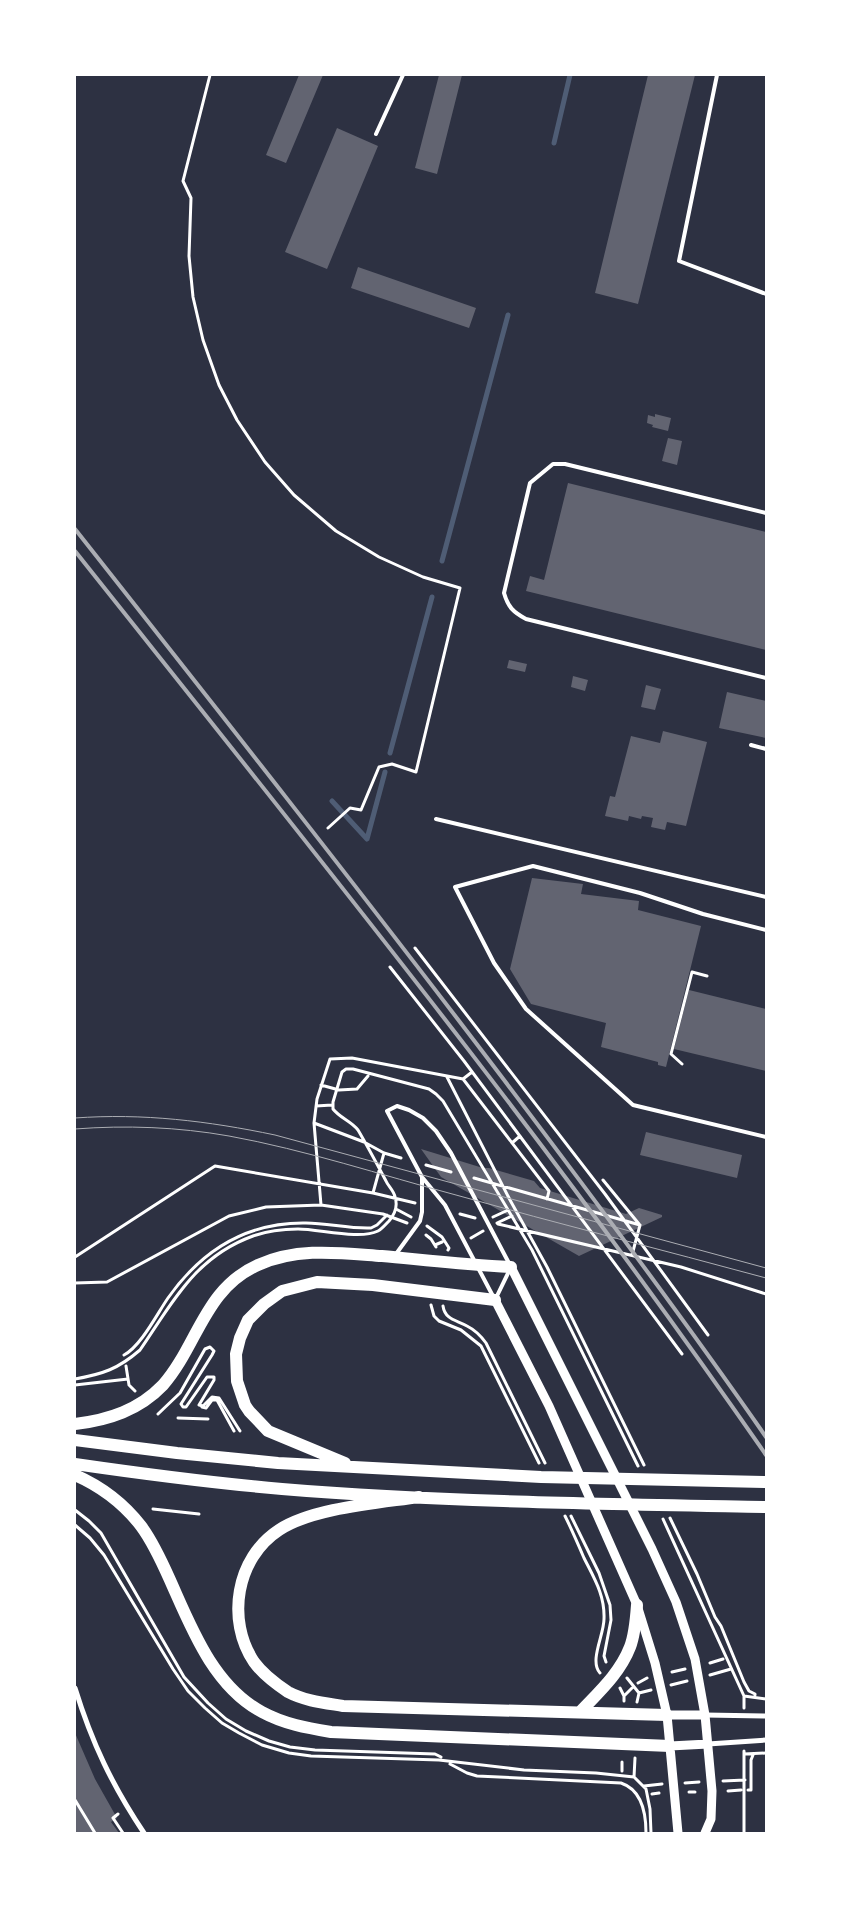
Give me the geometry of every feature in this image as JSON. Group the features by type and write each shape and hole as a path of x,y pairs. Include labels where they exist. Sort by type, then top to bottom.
{"main road":[{"path":"75,1424 95,1422 118,1416 144,1402 163,1385 173,1371 208,1310 219,1295 240,1276 258,1265 286,1255 305,1252 511,1267"},
{"path":"357,1467 268,1431 249,1411 245,1405 237,1380 236,1354 240,1338 248,1320 264,1304 282,1291 317,1282 373,1285 495,1300"},
{"path":"75,1440 226,1459 357,1467 541,1477 766,1482"},
{"path":"75,1464 236,1484 419,1497 669,1508 746,1507 766,1509"},
{"path":"75,1475 108,1494 130,1513 142,1527 158,1555 191,1628 208,1658 230,1687 243,1700 262,1712 290,1725 331,1732 670,1746"},
{"path":"746,1481 766,1478"},
{"path":"419,1497 324,1512 303,1518 279,1529 266,1540 247,1565 240,1585 238,1611 242,1638 254,1662 264,1673 289,1692 312,1701 343,1706 667,1715"},
{"path":"580,1712 623,1662 634,1634 638,1605"}],"street":[{"path":"511,1267 652,1549 676,1602 695,1659 705,1715 712,1791 711,1819 705,1833"},
{"path":"495,1300 549,1406 638,1605 667,1715 678,1833"},
{"path":"75,1688 88,1731 110,1779 144,1833"},
{"path":"667,1715 766,1716"},
{"path":"670,1746 766,1740"}],"lane":[{"path":"376,134 403,75"},
{"path":"717,75 679,262 766,294"},
{"path":"766,513 565,464 553,464 530,483 504,593 512,611 526,619 766,678"},
{"path":"751,745 766,748"},
{"path":"436,819 766,897"},
{"path":"766,930 702,914 640,893 533,866 455,887 494,962 526,1009 633,1105 766,1137"},
{"path":"397,1106 423,1118 436,1131 451,1153 511,1267 495,1300 446,1205 422,1177 387,1110 397,1106"},
{"path":"393,1257 420,1221 422,1212 422,1177"}],"path":[{"path":"210,75 183,181 191,198 189,256 194,297 204,340 219,385 236,420 265,462 294,495 336,531 379,557 423,577 460,588 416,772 392,764 379,768 361,810 350,808 328,828"},
{"path":"415,948 605,1194 708,1335"},
{"path":"390,967 472,1072 682,1354"},
{"path":"682,1064 671,1054 692,972 707,976"},
{"path":"321,1205 314,1123 321,1085 330,1059 352,1058 463,1079 472,1072"},
{"path":"393,1216 396,1209 395,1196 358,1130 347,1119 339,1115 332,1105 342,1072 349,1069 418,1085 436,1094 443,1101 532,1250 642,1474"},
{"path":"321,1085 336,1090 357,1089 368,1076"},
{"path":"447,1077 512,1208 547,1267 644,1466"},
{"path":"463,1079 549,1190 547,1199"},
{"path":"316,1106 332,1105"},
{"path":"314,1123 364,1142 384,1153 403,1158"},
{"path":"512,1143 520,1136"},
{"path":"374,1193 384,1153"},
{"path":"422,1164 451,1172"},
{"path":"75,1258 215,1166 293,1178 421,1204"},
{"path":"471,1177 640,1225"},
{"path":"603,1180 640,1225"},
{"path":"75,1283 107,1282 229,1216 266,1207 321,1205 393,1216 406,1223"},
{"path":"459,1214 478,1219"},
{"path":"503,1220 512,1216"},
{"path":"488,1221 681,1267 766,1294"},
{"path":"632,1255 640,1225"},
{"path":"430,1228 442,1237 449,1248 448,1254"},
{"path":"472,1237 486,1229"},
{"path":"426,1234 436,1245 437,1251"},
{"path":"436,1245 442,1242"},
{"path":"158,1414 180,1393 205,1349 210,1347 214,1351 212,1355 181,1404 183,1407 186,1407 207,1377 210,1376 214,1380 200,1402 199,1405 202,1407"},
{"path":"75,1379 106,1372 125,1364 129,1384 135,1391"},
{"path":"75,1385 128,1380"},
{"path":"202,1407 212,1397 219,1398 240,1431"},
{"path":"202,1407 206,1408 212,1400 217,1400 234,1431"},
{"path":"178,1418 208,1420"},
{"path":"669,1508 732,1656 749,1691 755,1695"},
{"path":"153,1509 199,1514"},
{"path":"663,1519 692,1578 744,1696 744,1708"},
{"path":"710,1663 723,1659"},
{"path":"672,1672 685,1669"},
{"path":"713,1674 731,1669"},
{"path":"627,1678 639,1693 637,1704"},
{"path":"638,1683 647,1678"},
{"path":"675,1684 684,1682"},
{"path":"620,1687 624,1696 624,1704"},
{"path":"624,1696 632,1688"},
{"path":"639,1693 650,1690"},
{"path":"744,1696 766,1699"},
{"path":"744,1746 744,1833"},
{"path":"744,1754 766,1753"},
{"path":"748,1790 751,1790 751,1760 753,1755"},
{"path":"622,1762 622,1771"},
{"path":"450,1764 467,1773 478,1776 621,1782 636,1792 643,1806 646,1833"},
{"path":"634,1766 634,1777"},
{"path":"614,1775 634,1777 644,1786 650,1810 651,1833"},
{"path":"728,1780 745,1780"},
{"path":"688,1782 695,1782"},
{"path":"644,1786 654,1785"},
{"path":"728,1791 741,1790"},
{"path":"688,1792 696,1792"},
{"path":"652,1794 659,1793"},
{"path":"75,1800 95,1833"},
{"path":"118,1814 113,1818 123,1833"}],"building":[{"path":"299,75 323,75 286,163 266,155"},
{"path":"439,75 462,75 437,174 415,168"},
{"path":"648,75 695,75 638,304 595,293"},
{"path":"337,128 378,146 327,269 285,252"},
{"path":"358,267 476,308 469,328 351,288"},
{"path":"655,414 671,418 668,431 652,427 653,425 647,423 648,415 655,417"},
{"path":"668,438 682,441 677,465 662,461"},
{"path":"568,483 766,532 766,650 526,591 530,576 544,580"},
{"path":"509,660 527,664 525,672 507,668"},
{"path":"573,676 588,680 585,691 571,687"},
{"path":"646,685 661,689 655,710 641,707"},
{"path":"727,692 766,701 766,738 719,728"},
{"path":"663,731 707,742 686,826 667,822 665,830 651,827 653,818 642,816 641,819 629,816 628,821 605,816 610,796 615,797 631,736 660,743"},
{"path":"532,878 583,884 581,894 639,901 638,910 701,926 666,1067 658,1065 658,1062 601,1047 606,1023 531,1004 510,969"},
{"path":"689,990 766,1009 766,1071 674,1049"},
{"path":"646,1132 742,1155 737,1178 640,1155"},
{"path":"421,1149 534,1181 540,1188 626,1214 639,1208 662,1215 662,1217 579,1256 441,1177"},
{"path":"75,1733 95,1779 117,1818 111,1822 119,1833 75,1833"}],"waterway":[{"path":"554,143 570,75"},
{"path":"442,561 508,315"},
{"path":"390,753 432,597"},
{"path":"332,801 367,839 385,772"}],"tram line":[{"path":"75,1118 150,1117 175,1119 275,1135 766,1268"},
{"path":"75,1129 113,1127 171,1129 210,1133 258,1142 766,1278"}],"railway":[{"path":"75,529 341,867 498,1072 667,1299 766,1437"},
{"path":"75,551 340,885 515,1110 684,1339 766,1455"}]}
